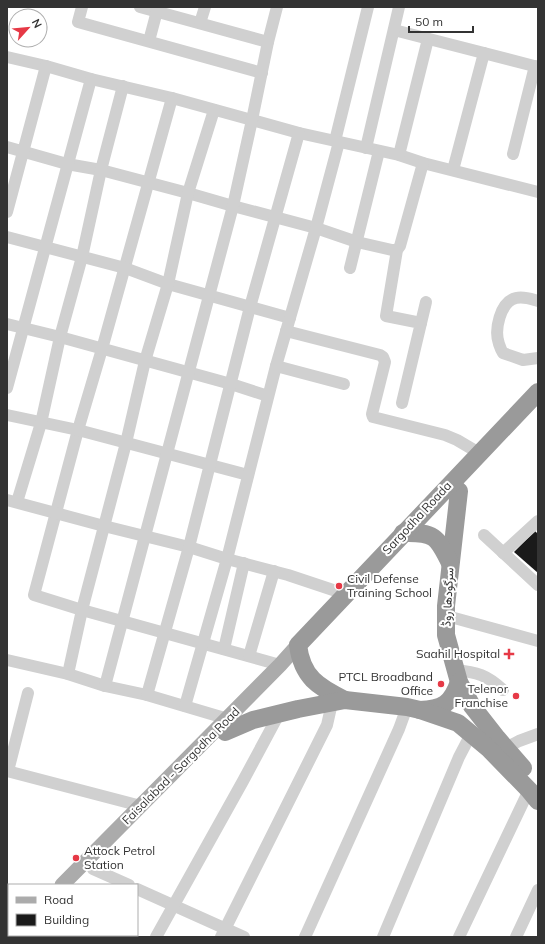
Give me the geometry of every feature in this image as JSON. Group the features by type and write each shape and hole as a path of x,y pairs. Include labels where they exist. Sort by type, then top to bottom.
{"highway":[{"name":"Sargodha Roada","path":"412,533 479,453 538,392"},
{"name":"Sargodha Roada","path":"298,651 345,594 459,491 538,410"},
{"name":"سرگودھا روڈ","path":"459,491 446,606 446,635 457,676 472,706 497,745"},
{"path":"338,702 309,676 304,668 298,651 412,533 429,534 438,540 450,563"},
{"path":"226,725 338,702 434,710 445,704 454,694 457,676"},
{"path":"414,708 458,724 471,734 497,745 535,792"}],"main road":[{"name":"Faisalabad - Sargodha Road","path":"78,884 280,665 298,651"},
{"name":"Faisalabad - Sargodha Road","path":"63,884 141,806 226,725 298,651"}],"street":[{"path":"82,7 78,22 262,73"},
{"path":"140,7 268,42"},
{"path":"200,23 205,7"},
{"path":"105,686 168,455 233,206 268,42 277,7"},
{"path":"185,706 227,559 276,366 316,228 368,7"},
{"path":"366,148 399,7"},
{"path":"149,41 157,11"},
{"path":"394,30 536,66 513,154"},
{"path":"399,155 428,39"},
{"path":"453,170 484,53"},
{"path":"7,57 172,98 300,133 399,155 423,163 538,192"},
{"path":"7,212 46,66"},
{"path":"7,388 91,79"},
{"path":"123,86 101,170 82,257 60,337 40,423 12,501 189,547 227,559 274,571 345,594"},
{"path":"172,98 78,430 34,595 82,610 280,665"},
{"path":"68,674 82,610 126,443 145,361 168,284 188,193 214,110"},
{"path":"147,694 189,547 250,307 300,133"},
{"path":"7,147 67,164 101,170 188,193 316,228 358,242 397,250"},
{"path":"350,268 358,242 379,151"},
{"path":"421,323 386,316 397,250 400,246 423,163"},
{"path":"7,237 44,248 125,268 168,284 290,318"},
{"path":"538,301 525,297 515,298 506,304 499,318 497,333 498,344 503,353 522,360 538,358"},
{"path":"402,403 426,302"},
{"path":"7,324 189,372 268,396"},
{"path":"286,331 380,355 383,357 385,362 372,414 373,417 445,435 479,453"},
{"path":"276,366 344,384"},
{"path":"7,415 78,430 248,475"},
{"path":"504,553 538,521"},
{"path":"484,535 538,585"},
{"path":"224,649 244,563"},
{"path":"249,656 274,571"},
{"path":"447,616 538,641"},
{"path":"7,660 68,674 105,686 147,694 185,706 226,725"},
{"path":"457,676 471,671 492,680 503,690"},
{"path":"28,693 8,771 141,806"},
{"path":"223,933 338,702"},
{"path":"305,937 399,729 414,708"},
{"path":"156,937 244,781 279,714"},
{"path":"383,937 459,757 471,734"},
{"path":"497,745 519,741 538,734"},
{"path":"459,937 535,792"},
{"path":"93,868 127,884"},
{"path":"138,889 174,905 223,933 244,937"},
{"path":"516,937 538,890"}],"building":[{"path":"535,531 538,534 538,573 514,552"}],"place":[{"name":"Civil Defense Training School","path":"339,586"},
{"name":"Saahil Hospital","path":"509,654"},
{"name":"PTCL Broadband Office","path":"441,684"},
{"name":"Telenor Franchise","path":"516,696"},
{"name":"Attock Petrol Station","path":"76,858"}]}
